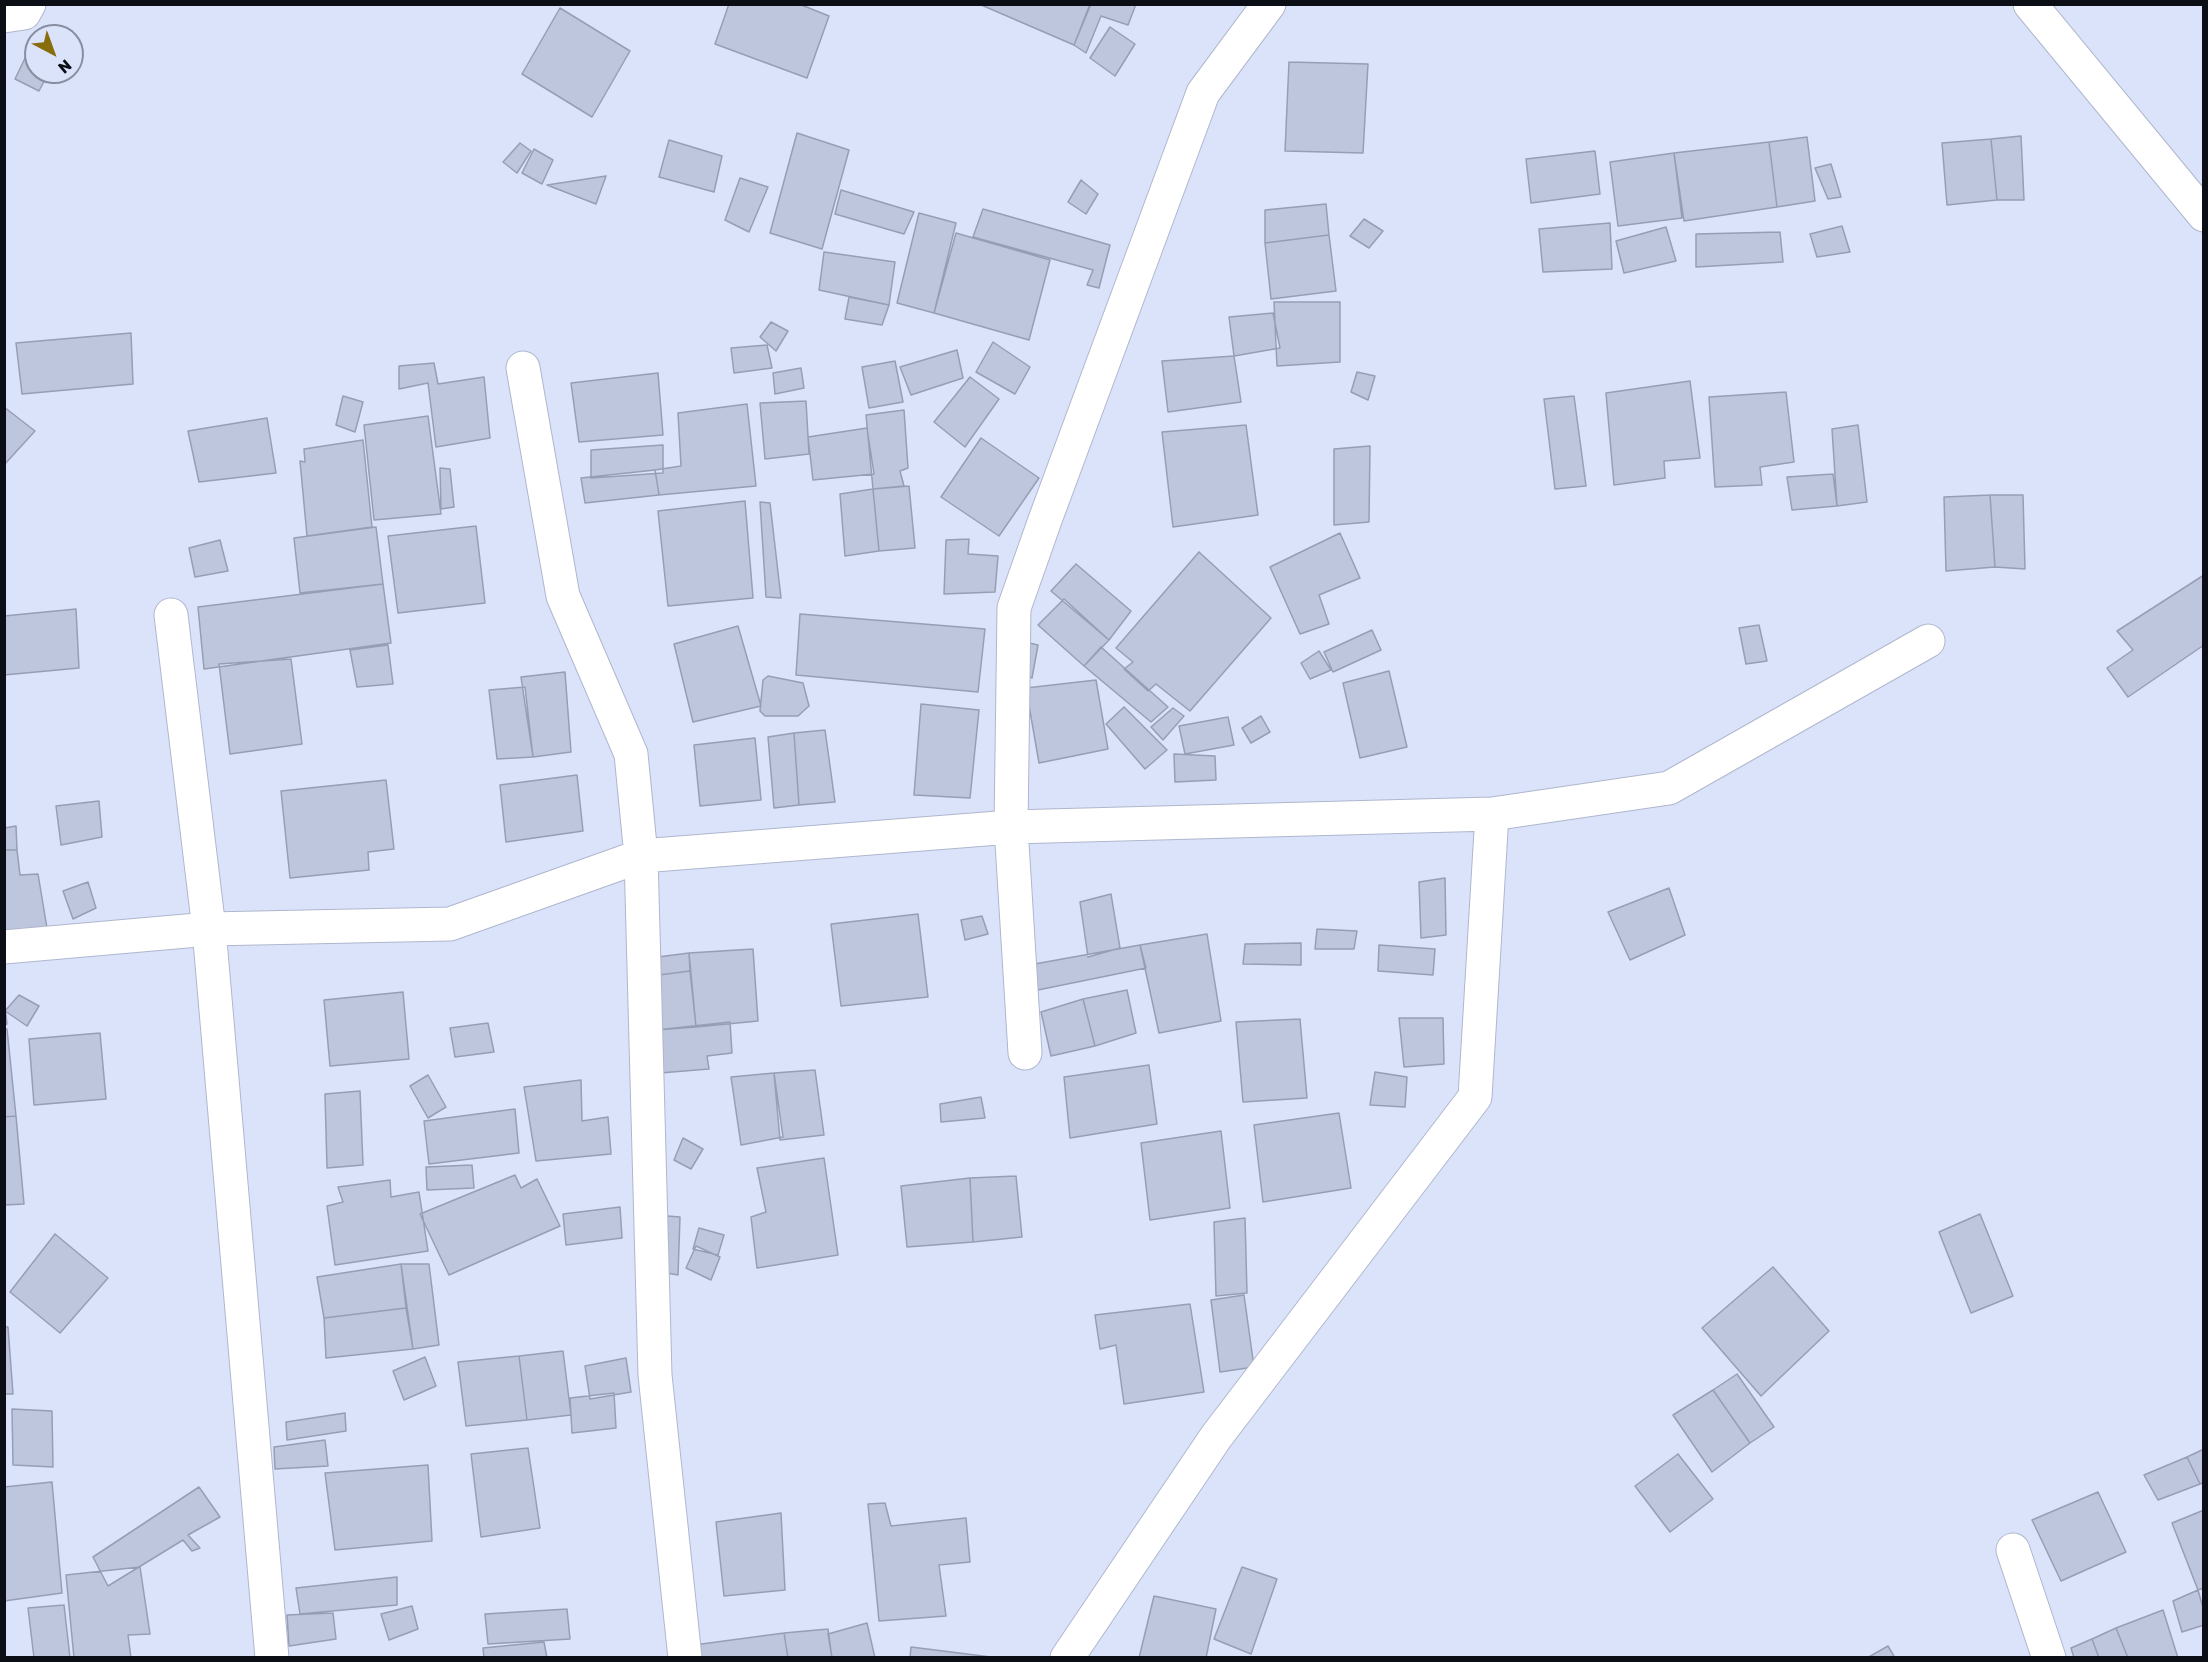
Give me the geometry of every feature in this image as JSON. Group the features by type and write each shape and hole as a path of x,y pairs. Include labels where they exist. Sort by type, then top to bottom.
{"street":[{"path":"4,16 24,13 29,4"},
{"path":"1025,1053 1011,827 1014,608 1203,93 1269,4"},
{"path":"2030,4 2204,214"},
{"path":"523,368 564,596 632,754 641,855 655,1375 685,1658"},
{"path":"171,615 209,928 272,1658"},
{"path":"4,947 209,928 450,924 641,855 1011,827 1491,814 1669,788 1928,641"},
{"path":"1067,1658 1216,1437 1475,1097 1491,814"},
{"path":"2013,1550 2049,1658"}],"building":[{"path":"729,4 799,4 829,16 807,78 715,44"},
{"path":"979,4 1091,4 1074,45"},
{"path":"1090,4 1136,4 1128,25 1101,16 1086,53 1074,45"},
{"path":"560,8 630,51 592,117 522,74"},
{"path":"1110,27 1135,44 1115,76 1090,58"},
{"path":"24,60 24,84 15,79"},
{"path":"1289,62 1368,64 1363,153 1285,151"},
{"path":"25,84 43,84 39,91"},
{"path":"797,133 849,150 822,249 770,233"},
{"path":"2021,136 2024,200 1997,200 1991,139"},
{"path":"1807,137 1815,201 1777,207 1769,142"},
{"path":"1991,139 1997,200 1947,205 1942,143"},
{"path":"669,140 722,156 714,192 659,177"},
{"path":"1769,142 1777,207 1684,221 1674,153"},
{"path":"520,143 531,151 517,173 503,162"},
{"path":"534,149 553,160 542,184 522,173"},
{"path":"1595,151 1600,194 1531,203 1526,159"},
{"path":"1674,153 1682,218 1618,226 1610,162"},
{"path":"1831,164 1841,197 1828,199 1815,168"},
{"path":"606,176 596,204 547,185"},
{"path":"740,178 768,187 749,232 725,220"},
{"path":"1081,180 1098,194 1086,214 1068,202"},
{"path":"841,190 914,212 904,234 835,214"},
{"path":"1326,204 1329,235 1265,243 1265,210"},
{"path":"983,209 1110,245 1099,288 1087,285 1093,270 973,237"},
{"path":"919,213 956,223 934,313 897,303"},
{"path":"1364,219 1383,231 1369,248 1350,236"},
{"path":"1610,223 1612,269 1543,272 1539,229"},
{"path":"1842,226 1850,252 1817,257 1810,234"},
{"path":"1666,227 1676,261 1624,273 1616,241"},
{"path":"1780,232 1783,262 1696,267 1696,234"},
{"path":"956,233 1050,260 1029,340 934,313"},
{"path":"1329,235 1336,291 1271,299 1265,243"},
{"path":"824,252 895,262 889,305 819,290"},
{"path":"849,297 889,305 882,325 845,319"},
{"path":"1274,302 1340,302 1340,362 1277,366"},
{"path":"1273,313 1280,348 1234,356 1229,317"},
{"path":"771,322 788,331 776,351 760,337"},
{"path":"131,333 133,384 22,394 16,343"},
{"path":"993,342 1030,367 1015,394 976,372"},
{"path":"767,345 772,368 734,373 731,348"},
{"path":"957,350 963,378 911,395 900,367"},
{"path":"1234,356 1241,402 1168,412 1162,361"},
{"path":"895,361 903,402 869,408 862,367"},
{"path":"434,363 438,384 484,377 490,438 436,447 428,383 399,389 399,366"},
{"path":"801,368 804,388 775,394 773,373"},
{"path":"1357,372 1375,376 1368,400 1351,392"},
{"path":"658,373 663,435 579,442 571,383"},
{"path":"970,377 999,399 965,447 934,422"},
{"path":"1690,381 1700,458 1664,461 1665,478 1614,485 1606,393"},
{"path":"1786,392 1794,462 1760,467 1762,485 1715,487 1709,397"},
{"path":"343,396 363,402 355,432 336,425"},
{"path":"1574,396 1586,486 1555,489 1544,399"},
{"path":"806,401 809,454 765,459 760,403"},
{"path":"747,404 756,486 659,495 655,470 681,466 678,413"},
{"path":"4,407 35,431 4,465"},
{"path":"904,410 908,468 900,471 904,486 873,489 866,415"},
{"path":"428,416 441,514 374,520 364,425"},
{"path":"267,418 276,473 199,482 188,431"},
{"path":"1246,425 1258,515 1173,527 1162,432"},
{"path":"1858,425 1867,502 1837,506 1832,429"},
{"path":"867,428 874,474 813,480 808,437"},
{"path":"981,438 1039,478 999,536 941,497"},
{"path":"363,440 372,527 307,536 300,461 305,462 304,449"},
{"path":"663,445 663,473 591,478 591,450"},
{"path":"1370,446 1369,522 1334,525 1334,449"},
{"path":"440,468 450,469 454,507 441,509"},
{"path":"655,470 659,495 585,503 581,478"},
{"path":"1833,474 1837,506 1792,510 1787,477"},
{"path":"909,486 915,548 879,551 873,489"},
{"path":"873,489 879,551 845,556 840,494"},
{"path":"1990,495 1995,567 1946,571 1944,497"},
{"path":"1990,495 2023,495 2025,569 1995,567"},
{"path":"745,501 753,598 668,606 658,511"},
{"path":"760,502 770,503 781,598 766,597"},
{"path":"476,526 485,603 398,613 388,536"},
{"path":"376,527 383,584 300,593 294,538"},
{"path":"1340,533 1360,578 1319,595 1329,624 1300,634 1270,567"},
{"path":"969,539 968,554 998,556 995,592 944,594 946,540"},
{"path":"220,540 228,571 195,577 189,548"},
{"path":"1199,552 1271,618 1190,711 1156,684 1148,691 1124,669 1133,662 1116,648"},
{"path":"1076,564 1131,611 1109,640 1051,591"},
{"path":"2204,575 2204,645 2128,697 2107,668 2133,650 2117,631"},
{"path":"383,584 391,643 204,669 198,607"},
{"path":"1064,599 1109,640 1084,666 1038,625"},
{"path":"76,609 79,668 4,675 4,616"},
{"path":"800,614 985,629 978,692 796,675"},
{"path":"1759,625 1767,661 1746,664 1739,628"},
{"path":"738,626 761,706 693,722 674,644"},
{"path":"1372,630 1381,650 1333,672 1324,652"},
{"path":"1025,642 1038,645 1032,678 1019,675"},
{"path":"388,645 393,684 357,687 350,650"},
{"path":"1101,647 1168,707 1151,722 1084,666"},
{"path":"1319,651 1331,670 1310,679 1301,663"},
{"path":"291,659 302,744 230,754 219,664"},
{"path":"1389,671 1407,747 1360,758 1343,683"},
{"path":"565,672 571,752 533,757 521,677"},
{"path":"768,676 803,683 809,706 798,716 765,716 760,711 763,680"},
{"path":"1096,680 1108,749 1039,763 1026,688"},
{"path":"525,687 533,757 497,759 489,690"},
{"path":"921,704 979,710 970,798 914,795"},
{"path":"1124,707 1167,750 1145,769 1106,724"},
{"path":"1173,708 1184,716 1163,740 1151,727"},
{"path":"1261,716 1270,732 1251,743 1242,728"},
{"path":"1228,717 1234,745 1185,754 1179,726"},
{"path":"825,730 835,802 799,805 794,733"},
{"path":"794,733 799,805 774,808 768,737"},
{"path":"755,738 761,800 700,806 694,745"},
{"path":"1174,754 1215,756 1216,780 1175,782"},
{"path":"577,775 583,831 506,842 500,785"},
{"path":"386,780 394,849 368,852 369,870 290,878 281,791"},
{"path":"99,801 102,837 61,845 56,806"},
{"path":"16,826 17,850 4,850 4,828"},
{"path":"4,850 17,850 20,875 38,874 47,928 4,932"},
{"path":"1445,878 1446,935 1421,938 1419,882"},
{"path":"88,882 96,908 73,919 63,891"},
{"path":"1669,888 1685,935 1630,960 1608,912"},
{"path":"1111,894 1120,948 1088,957 1080,902"},
{"path":"918,914 928,997 841,1006 831,924"},
{"path":"982,916 988,934 965,940 961,920"},
{"path":"1317,929 1357,931 1354,949 1315,949"},
{"path":"1207,934 1221,1021 1159,1033 1140,945"},
{"path":"1301,943 1301,965 1243,964 1245,944"},
{"path":"1140,945 1146,968 1033,991 1029,965"},
{"path":"1379,945 1435,949 1433,975 1378,971"},
{"path":"753,949 758,1021 696,1027 689,953"},
{"path":"689,953 690,971 651,976 650,958"},
{"path":"690,971 696,1027 656,1030 651,976"},
{"path":"1127,990 1136,1033 1095,1046 1083,999"},
{"path":"403,992 409,1059 330,1066 324,1000"},
{"path":"19,995 39,1006 27,1026 5,1011"},
{"path":"4,997 7,1024 4,1025"},
{"path":"1083,999 1095,1046 1051,1056 1041,1012"},
{"path":"1399,1018 1443,1018 1444,1064 1404,1067"},
{"path":"1300,1019 1307,1098 1243,1102 1236,1022"},
{"path":"730,1022 732,1053 707,1056 709,1069 660,1073 656,1030"},
{"path":"488,1023 494,1052 455,1057 450,1028"},
{"path":"4,1029 7,1029 16,1116 4,1117"},
{"path":"100,1033 106,1099 34,1105 29,1039"},
{"path":"1149,1065 1157,1124 1070,1138 1064,1077"},
{"path":"815,1070 824,1135 780,1140 774,1073"},
{"path":"1375,1072 1407,1077 1405,1107 1370,1105"},
{"path":"774,1073 783,1137 741,1145 731,1077"},
{"path":"428,1075 446,1107 428,1118 410,1086"},
{"path":"581,1080 582,1121 608,1117 611,1154 536,1161 524,1087"},
{"path":"360,1091 363,1165 327,1168 325,1094"},
{"path":"981,1097 985,1118 941,1122 940,1104"},
{"path":"515,1109 519,1153 429,1164 424,1121"},
{"path":"1339,1113 1351,1188 1263,1202 1254,1125"},
{"path":"16,1116 24,1204 4,1205 4,1117"},
{"path":"1221,1131 1230,1208 1150,1220 1141,1143"},
{"path":"683,1138 703,1149 691,1169 674,1160"},
{"path":"824,1158 838,1255 757,1268 751,1217 766,1212 757,1168"},
{"path":"472,1165 474,1188 427,1190 426,1167"},
{"path":"515,1175 521,1188 537,1179 560,1226 449,1275 420,1214"},
{"path":"1016,1176 1022,1237 973,1242 970,1178"},
{"path":"970,1178 973,1242 907,1247 901,1186"},
{"path":"390,1180 391,1197 419,1192 428,1251 335,1265 327,1206 343,1202 338,1187"},
{"path":"620,1207 622,1238 566,1245 563,1214"},
{"path":"1980,1214 2013,1296 1971,1313 1939,1232"},
{"path":"655,1215 680,1217 678,1275 655,1271"},
{"path":"1245,1218 1247,1293 1216,1296 1214,1222"},
{"path":"699,1228 724,1235 718,1255 693,1249"},
{"path":"55,1234 108,1278 60,1333 10,1292"},
{"path":"696,1246 720,1257 711,1280 686,1268"},
{"path":"401,1264 406,1308 324,1318 317,1277"},
{"path":"401,1264 429,1264 439,1345 413,1349"},
{"path":"1773,1267 1829,1331 1761,1396 1702,1328"},
{"path":"1244,1295 1254,1367 1220,1372 1211,1300"},
{"path":"1190,1304 1204,1392 1124,1404 1116,1345 1100,1349 1095,1315"},
{"path":"406,1308 413,1349 326,1358 324,1318"},
{"path":"4,1327 8,1327 13,1394 4,1394"},
{"path":"563,1351 571,1415 527,1420 519,1356"},
{"path":"519,1356 527,1420 466,1426 458,1362"},
{"path":"425,1357 436,1386 404,1400 393,1371"},
{"path":"626,1358 631,1392 590,1399 585,1366"},
{"path":"1737,1374 1774,1427 1750,1443 1713,1390"},
{"path":"1713,1390 1750,1443 1712,1472 1673,1415"},
{"path":"614,1393 616,1428 572,1433 570,1398"},
{"path":"12,1409 52,1411 53,1467 13,1465"},
{"path":"345,1413 346,1431 287,1440 286,1422"},
{"path":"325,1440 328,1466 275,1469 274,1447"},
{"path":"528,1448 540,1528 481,1537 471,1454"},
{"path":"2204,1449 2204,1482 2200,1484 2187,1457"},
{"path":"1678,1454 1713,1499 1670,1532 1635,1486"},
{"path":"2187,1457 2200,1484 2158,1500 2144,1475"},
{"path":"428,1465 432,1541 335,1550 325,1473"},
{"path":"52,1482 62,1593 4,1601 4,1487"},
{"path":"199,1487 220,1517 188,1535 200,1548 192,1551 183,1540 108,1586 93,1557"},
{"path":"2098,1492 2126,1552 2061,1581 2032,1520"},
{"path":"885,1503 891,1526 966,1518 970,1562 939,1565 946,1616 879,1621 868,1504"},
{"path":"2204,1510 2204,1588 2198,1590 2172,1523"},
{"path":"781,1513 785,1590 724,1596 716,1522"},
{"path":"140,1567 150,1634 128,1635 131,1658 74,1658 66,1575"},
{"path":"1242,1567 1277,1579 1251,1654 1214,1639"},
{"path":"397,1577 397,1605 300,1614 296,1588"},
{"path":"2198,1590 2204,1611 2204,1625 2182,1632 2173,1601"},
{"path":"1154,1596 1216,1609 1206,1658 1139,1658"},
{"path":"64,1605 70,1658 34,1658 28,1608"},
{"path":"412,1606 418,1629 389,1640 381,1614"},
{"path":"567,1609 570,1639 488,1644 485,1614"},
{"path":"2163,1610 2178,1658 2128,1658 2116,1628"},
{"path":"333,1613 336,1639 289,1646 287,1615"},
{"path":"867,1623 875,1658 832,1658 828,1634"},
{"path":"2116,1628 2128,1658 2099,1658 2092,1639"},
{"path":"828,1629 832,1658 788,1658 784,1633"},
{"path":"784,1633 788,1658 695,1658 694,1645"},
{"path":"2092,1639 2099,1658 2074,1658 2071,1648"},
{"path":"544,1642 547,1658 484,1658 483,1648"},
{"path":"1888,1646 1895,1658 1867,1658"},
{"path":"911,1647 991,1657 991,1658 910,1658"}]}
